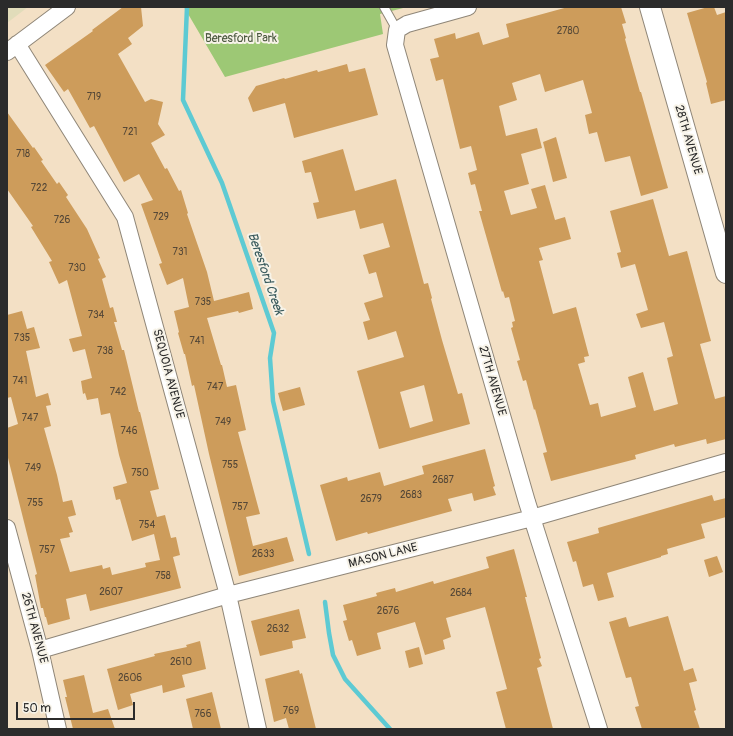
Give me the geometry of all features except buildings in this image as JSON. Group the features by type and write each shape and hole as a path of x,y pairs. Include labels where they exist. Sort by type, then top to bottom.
{"street":[{"path":"12,48 67,7"},
{"path":"396,30 407,24 468,7"},
{"name":"28TH AVENUE","path":"650,7 726,273"},
{"name":"27TH AVENUE","path":"396,30 395,45 532,518 599,729"},
{"name":"SEQUOIA AVENUE","path":"12,48 125,217 228,595 258,729"},
{"name":"MASON LANE","path":"40,650 228,595 532,518 726,462"},
{"name":"26TH AVENUE","path":"7,528 40,650 58,729"}],"lane":[{"path":"384,7 396,30"}],"shaded area":[{"path":"7,7 28,7 7,23"}],"green space":[{"name":"Beresford Park","path":"184,7 407,7 380,14 383,34 225,77"}],"waterway":[{"name":"Beresford Creek","path":"187,7 183,100 222,183 274,333 270,358 273,401 309,554"},
{"name":"Beresford Creek","path":"325,602 333,655 345,679 390,729"}]}
